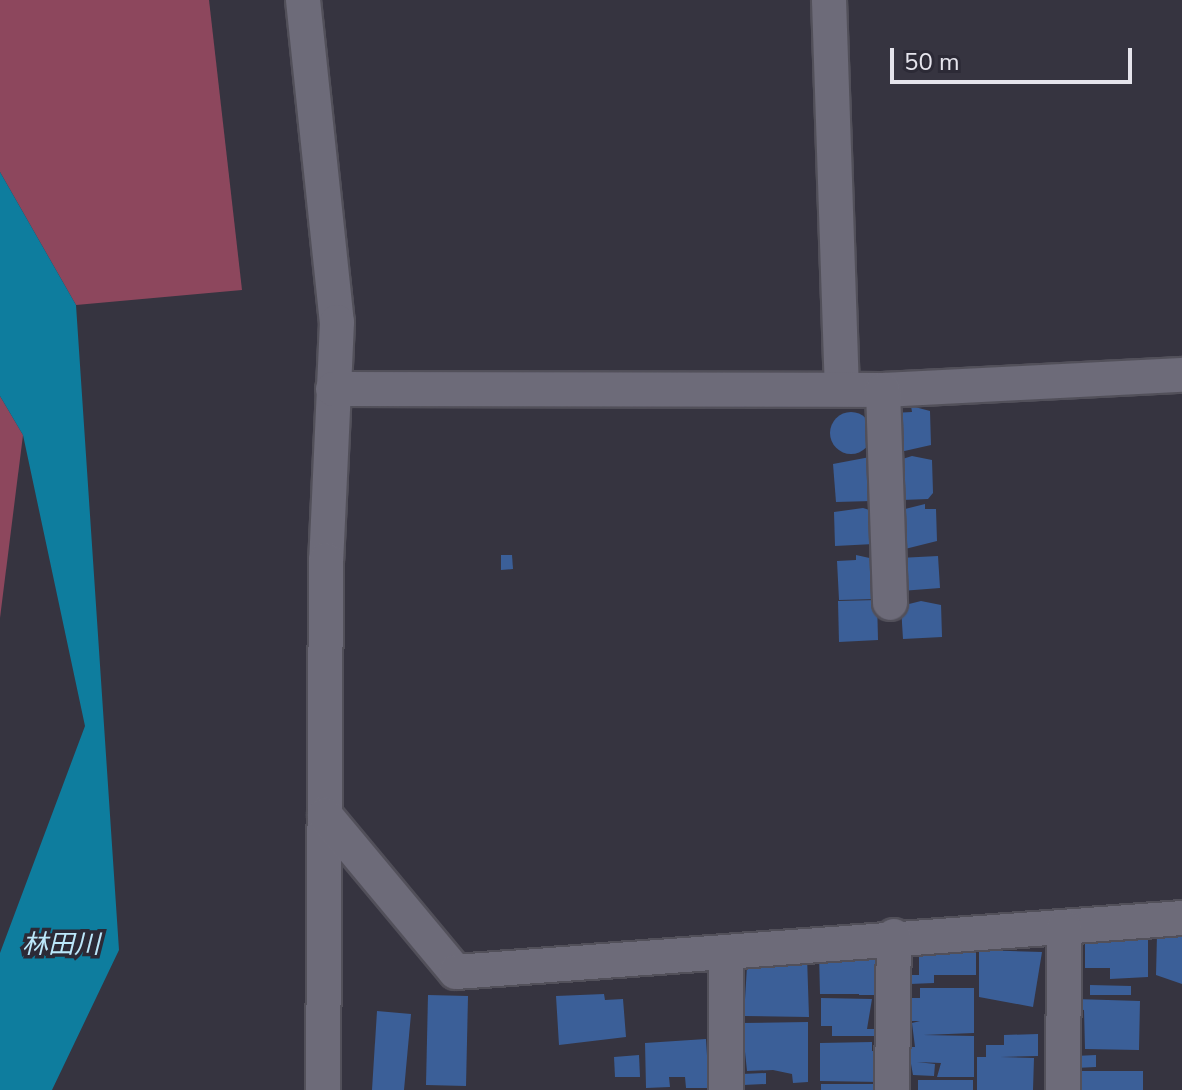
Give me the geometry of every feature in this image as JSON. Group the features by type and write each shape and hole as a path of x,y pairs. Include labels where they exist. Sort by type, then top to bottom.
{"street":[{"path":"303,0 337,322 325,815 323,1090"},
{"path":"829,0 842,389"},
{"path":"333,389 883,390 1182,375"},
{"path":"883,390 890,603"},
{"path":"325,815 456,972 894,936 1182,918"},
{"path":"1063,1090 1064,927"},
{"path":"892,1090 894,936"},
{"path":"726,952 726,1090"}],"shaded area":[{"path":"0,0 209,0 242,290 76,305 0,172"},
{"path":"0,396 23,435 0,618"}],"water":[{"name":"林田川","path":"0,172 76,305 119,950 52,1090 0,1090 0,953 85,726 23,435 0,396"}],"building":[{"path":"911,406 930,411 931,445 900,452 893,413 912,412"},
{"path":"851,412 866,418 872,433 866,448 851,454 836,448 830,433 836,418"},
{"path":"912,456 932,460 933,493 928,499 902,500 896,461"},
{"path":"870,457 872,501 836,502 833,464"},
{"path":"925,504 925,509 936,509 937,541 905,549 897,511"},
{"path":"863,508 873,511 874,544 835,546 834,512"},
{"path":"501,555 512,555 513,569 501,570"},
{"path":"856,555 874,559 876,599 839,600 837,561 856,560"},
{"path":"938,556 940,588 901,591 899,558"},
{"path":"877,600 878,640 839,642 838,601"},
{"path":"921,601 941,605 942,637 903,639 901,606"},
{"path":"1129,933 1148,933 1148,977 1110,979 1110,968 1085,968 1085,940 1129,940"},
{"path":"1157,935 1182,936 1182,984 1156,975"},
{"path":"919,946 976,948 976,975 934,975 934,983 910,984 910,975 919,975"},
{"path":"874,950 882,960 882,995 820,994 819,953"},
{"path":"979,950 1042,952 1033,1007 979,997"},
{"path":"785,956 807,956 809,1017 744,1016 747,966 786,967"},
{"path":"1090,985 1131,986 1131,995 1090,995"},
{"path":"920,988 974,988 974,1033 923,1035 974,1036 974,1077 937,1077 941,1063 917,1062 935,1064 934,1076 913,1075 908,1047 915,1047 912,1023 920,1021 910,1021 910,998 920,998"},
{"path":"604,994 605,1000 623,999 626,1037 559,1045 556,996"},
{"path":"428,995 468,996 466,1086 426,1085"},
{"path":"821,998 872,999 867,1029 880,1029 880,1036 832,1036 832,1026 821,1026"},
{"path":"1075,999 1140,1001 1139,1050 1085,1049 1084,1010 1075,1009"},
{"path":"377,1011 411,1014 404,1090 372,1090"},
{"path":"808,1022 808,1082 793,1083 792,1074 773,1070 747,1071 742,1023"},
{"path":"1038,1034 1038,1056 1000,1057 1034,1058 1033,1090 977,1090 977,1057 986,1057 986,1045 1004,1045 1004,1035"},
{"path":"706,1039 709,1088 686,1088 685,1077 669,1077 670,1087 646,1088 645,1043"},
{"path":"872,1042 872,1051 880,1051 880,1082 820,1081 820,1043"},
{"path":"639,1055 640,1077 615,1077 614,1057"},
{"path":"1096,1055 1096,1067 1075,1068 1075,1056"},
{"path":"1080,1071 1143,1071 1143,1090 1080,1090"},
{"path":"766,1073 766,1084 743,1085 742,1074"},
{"path":"918,1080 973,1080 973,1090 918,1090"},
{"path":"821,1084 882,1084 882,1090 821,1090"}]}
